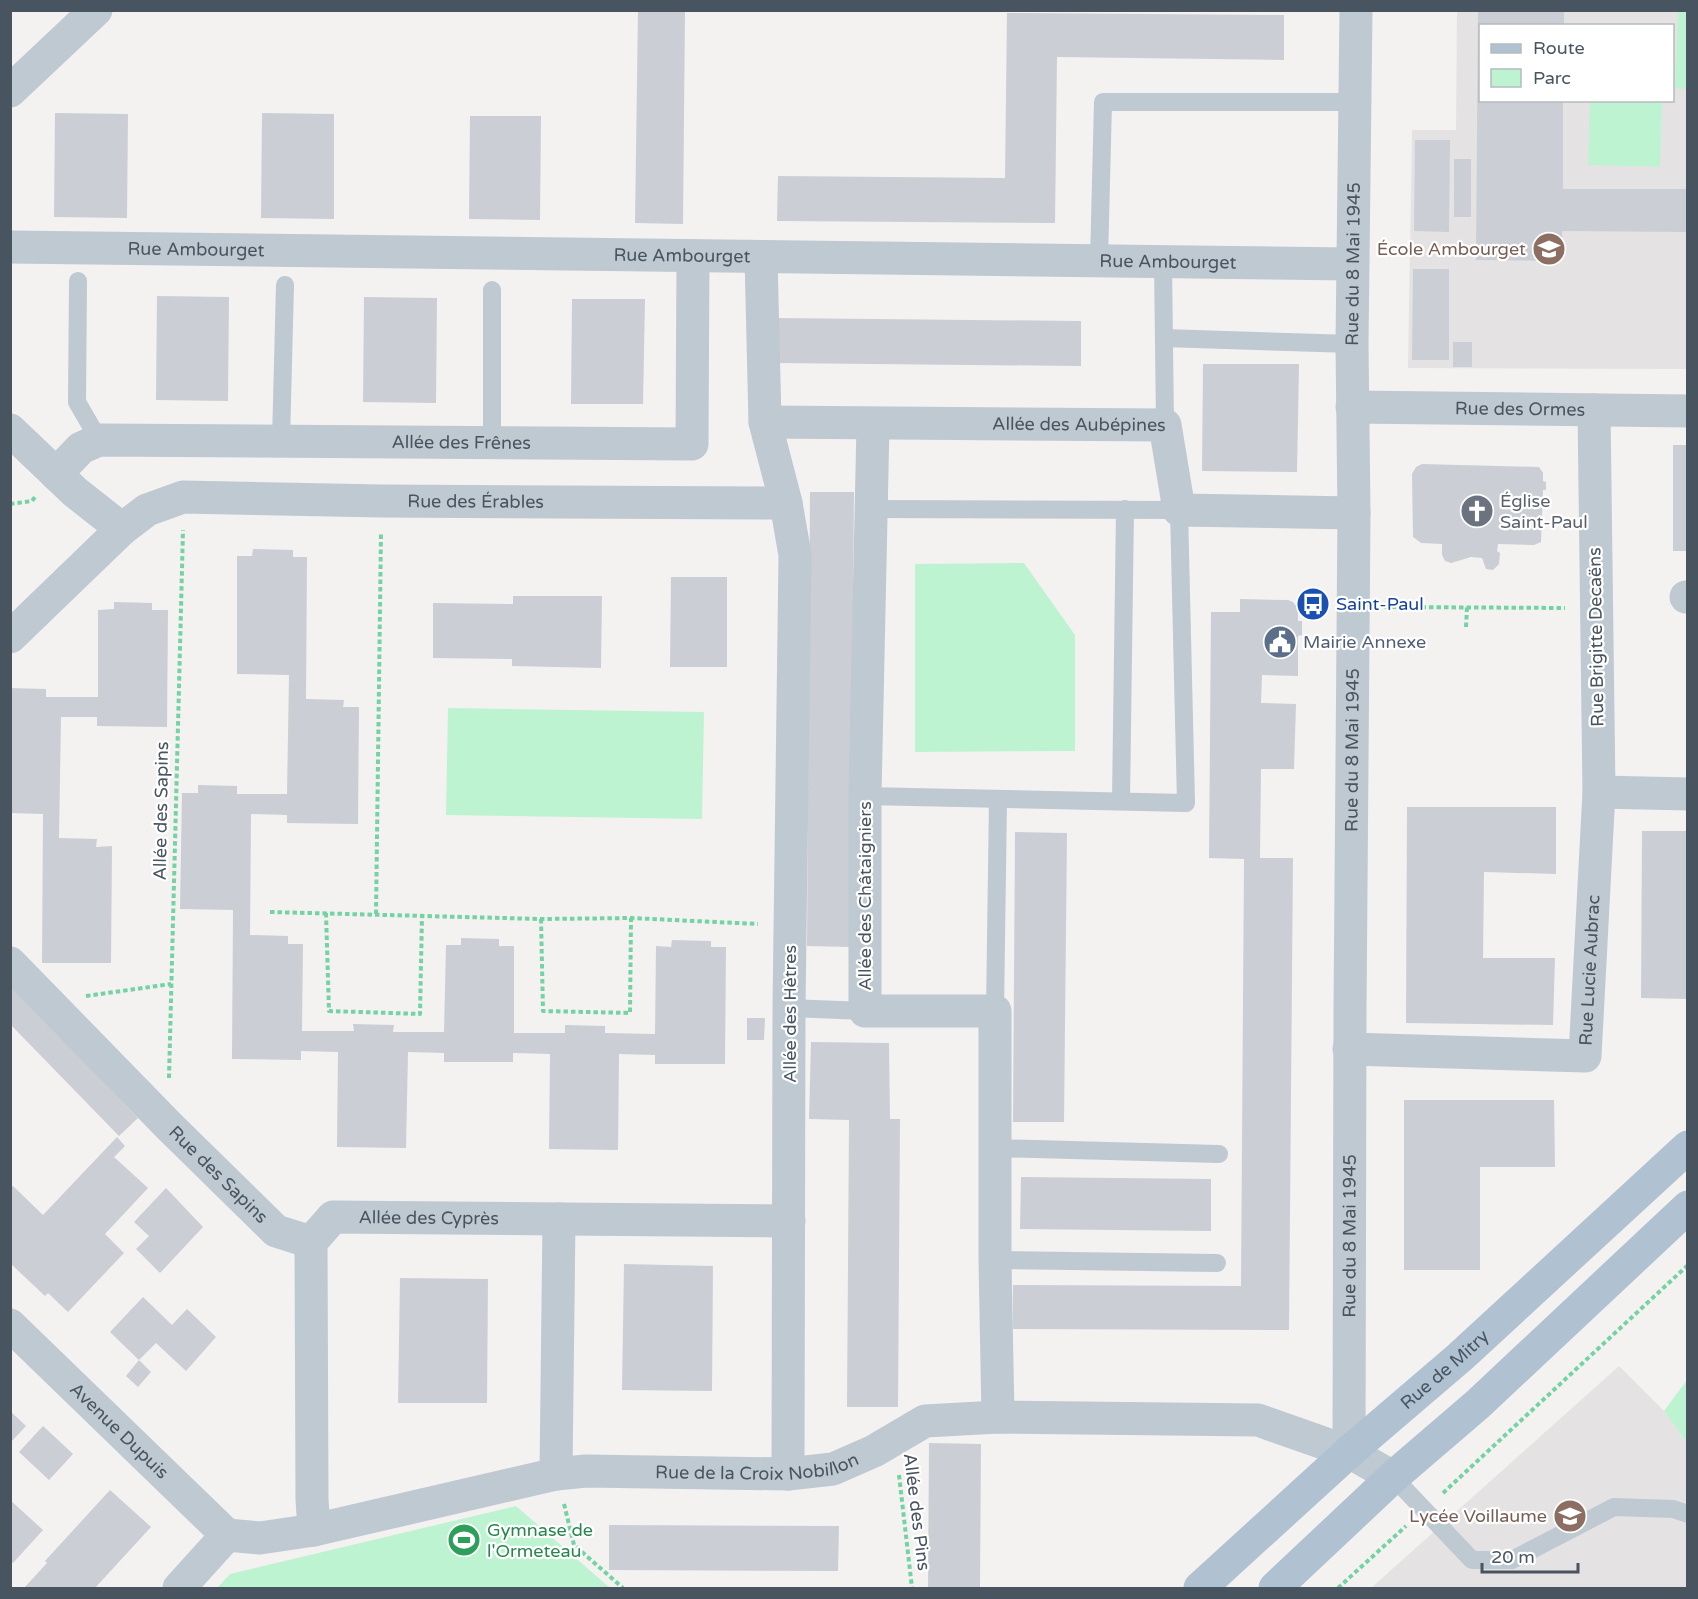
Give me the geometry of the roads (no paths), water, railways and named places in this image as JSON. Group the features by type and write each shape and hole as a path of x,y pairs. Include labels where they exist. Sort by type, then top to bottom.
{"main road":[{"name":"Rue de Mitry","path":"1200,1588 1349,1452 1460,1357 1688,1147"},
{"path":"1275,1588 1393,1477 1478,1404 1688,1208"}],"street":[{"path":"10,90 96,10"},
{"name":"Rue du 8 Mai 1945","path":"1349,1452 1349,1049 1354,513 1352,264 1356,10"},
{"name":"Rue Ambourget","path":"10,247 1352,264"},
{"name":"Allée des Frênes","path":"99,440 692,444 693,256"},
{"path":"761,257 765,422 786,503"},
{"name":"Rue des Ormes","path":"1352,407 1688,411"},
{"name":"Rue Brigitte Decaëns","path":"1594,410 1599,792"},
{"name":"Allée des Aubépines","path":"765,422 1165,425 1179,510"},
{"name":"Allée des Châtaigniers","path":"873,424 865,796 865,1011 995,1011"},
{"path":"10,430 75,492 122,529 10,637"},
{"path":"56,474 81,448 99,440"},
{"name":"Rue des Érables","path":"122,529 147,510 183,497 381,501 786,503"},
{"name":"Allée des Hêtres","path":"786,503 795,555 789,1008 789,1474"},
{"path":"1179,510 1354,513"},
{"path":"1599,792 1688,794"},
{"name":"Rue Lucie Aubrac","path":"1349,1049 1585,1056 1599,792"},
{"name":"Rue des Sapins","path":"10,963 169,1126 276,1231 311,1242"},
{"path":"995,1011 994,1148 998,1417"},
{"name":"Allée des Cyprès","path":"311,1242 333,1217 789,1221"},
{"path":"556,1474 559,1219"},
{"path":"311,1242 314,1530"},
{"name":"Avenue Dupuis","path":"10,1325 227,1535"},
{"name":"Rue de la Croix Nobillon","path":"227,1535 260,1538 314,1530 556,1474 586,1471 789,1474 833,1469 848,1464 925,1421 998,1417 1258,1420 1349,1452 1393,1477"},
{"path":"179,1588 227,1535"}],"lane":[{"path":"1099,261 1103,102 1354,102"},
{"path":"1163,262 1165,425"},
{"path":"78,281 78,402 99,440"},
{"path":"281,441 285,285"},
{"path":"492,290 492,442"},
{"path":"1164,338 1352,344"},
{"path":"865,796 1186,803 1179,510 871,509"},
{"path":"1121,801 1125,509"},
{"path":"995,1011 998,799"},
{"path":"789,1008 865,1011"},
{"path":"994,1148 1219,1154"},
{"path":"995,1260 1217,1263"},
{"path":"1393,1477 1472,1560 1512,1560 1614,1507 1673,1509 1688,1515"}],"place":[{"name":"École Ambourget","path":"1549,249"},
{"name":"Église Saint-Paul","path":"1477,511"},
{"name":"Saint-Paul","path":"1313,604"},
{"name":"Mairie Annexe","path":"1280,642"},
{"name":"Lycée Voillaume","path":"1570,1516"},
{"name":"Gymnase de l'Ormeteau","path":"464,1540"}]}
